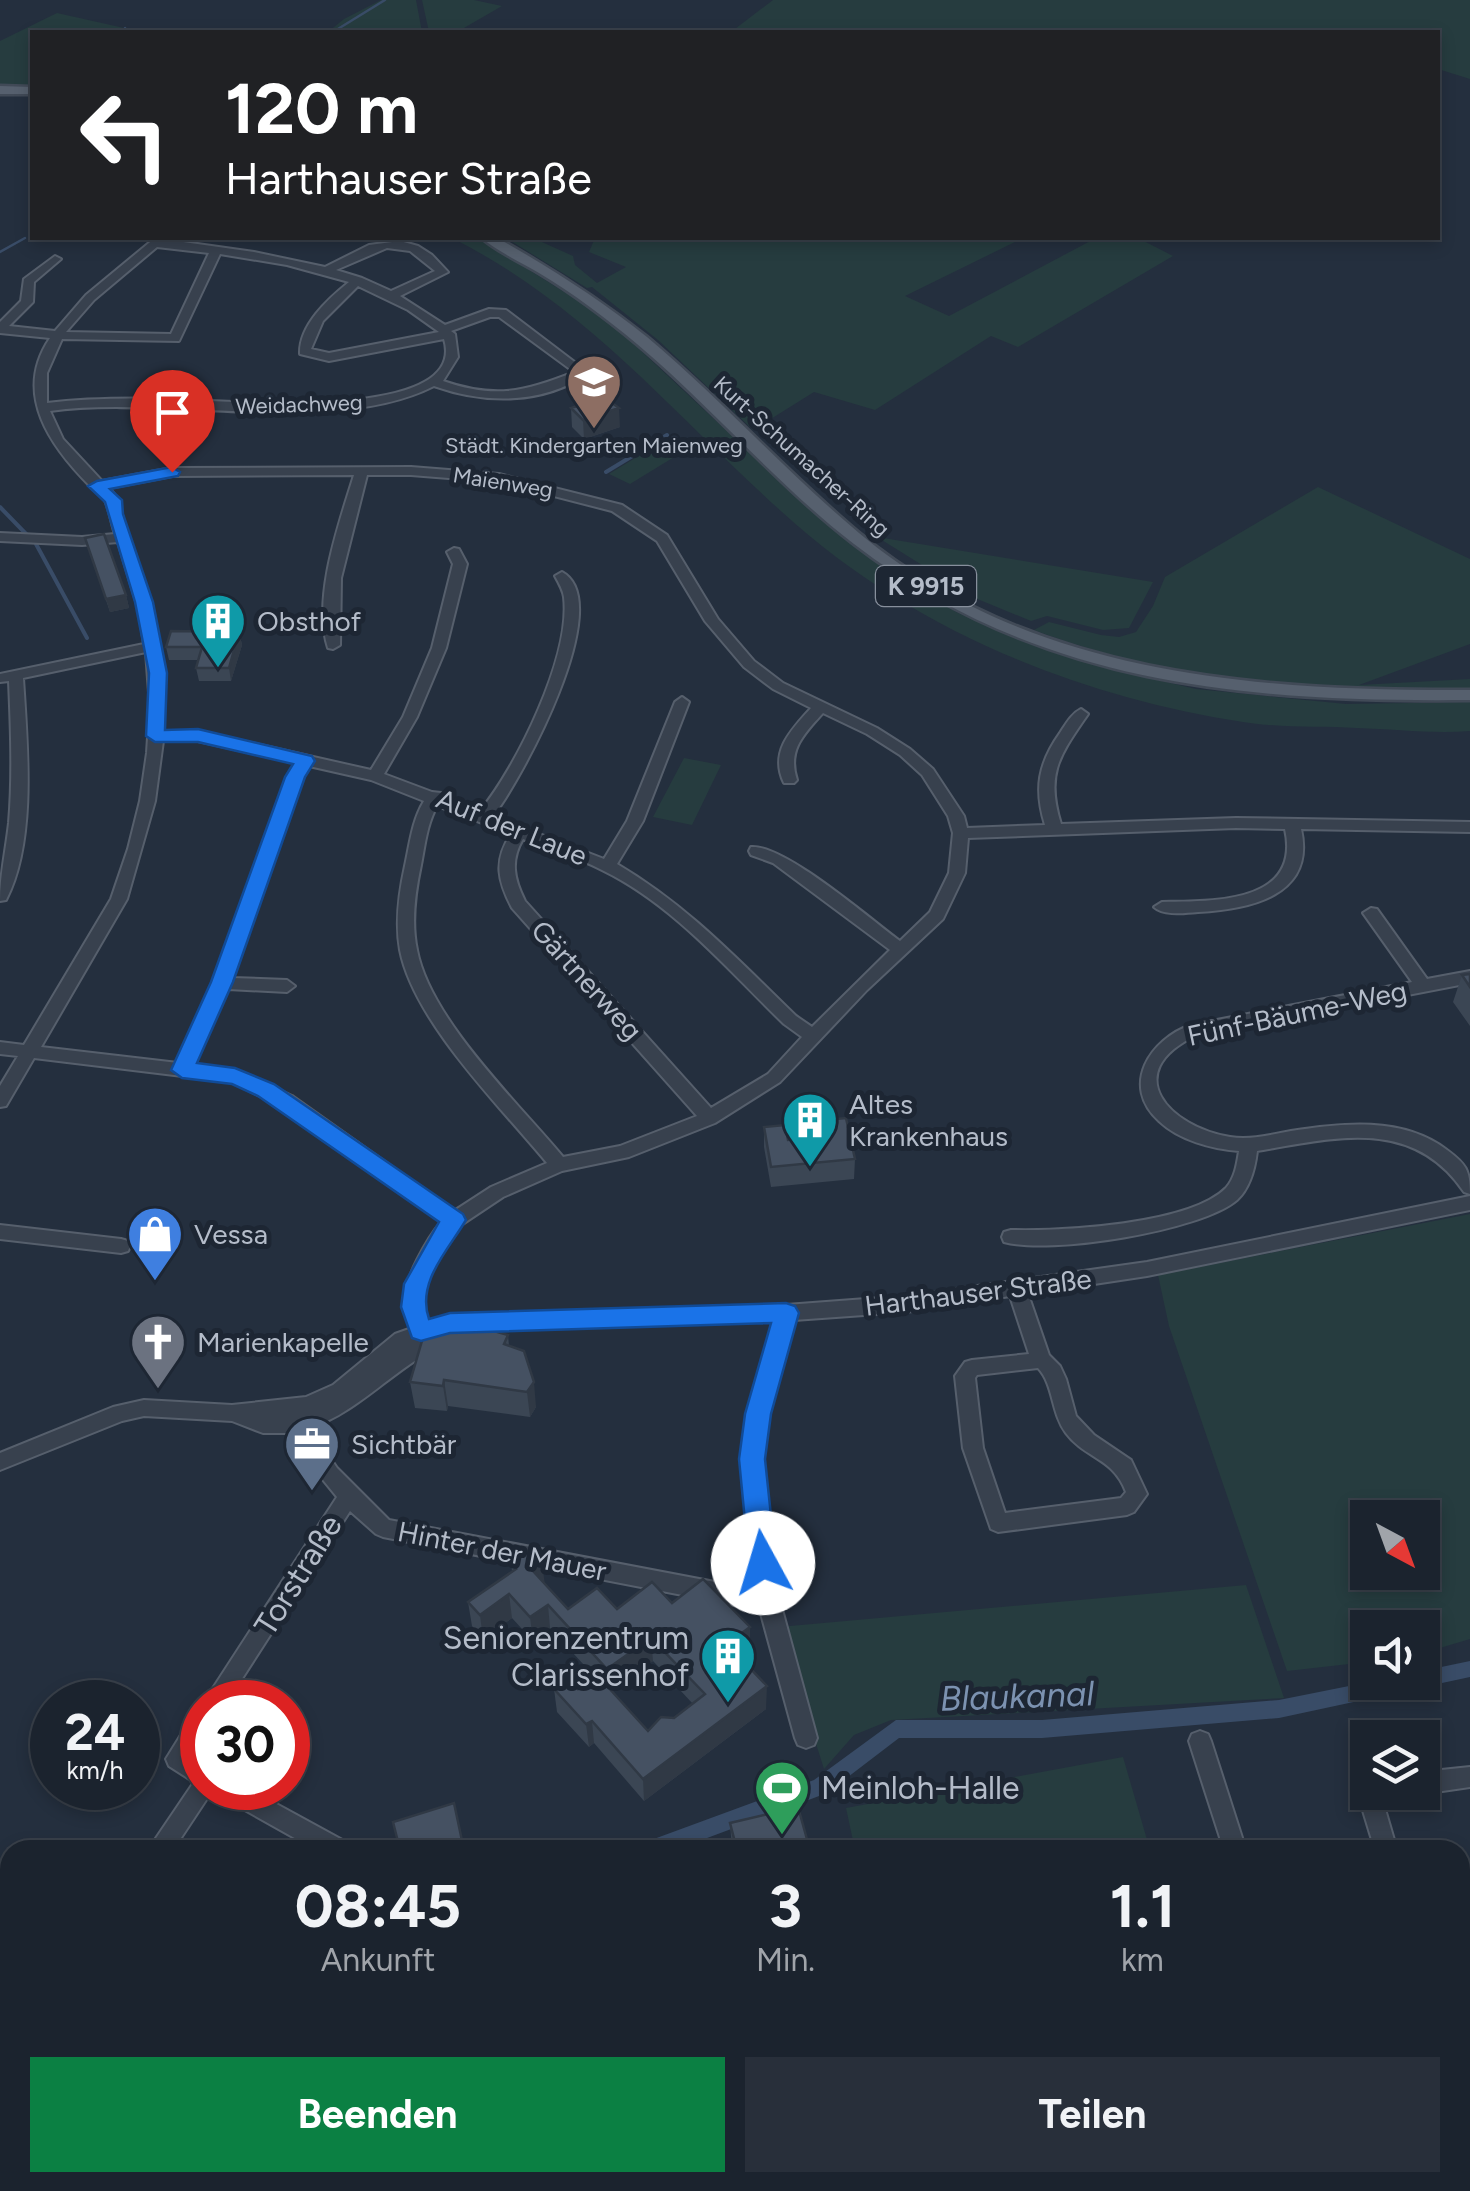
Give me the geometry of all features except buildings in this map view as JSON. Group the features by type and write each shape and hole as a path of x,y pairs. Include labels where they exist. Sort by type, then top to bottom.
{"main road":[{"path":"0,90 30,91"},
{"name":"Kurt-Schumacher-Ring","path":"491,240 612,316 860,542 978,614 1097,660 1199,682 1285,694 1470,695"}],"street":[{"path":"0,1101 118,900 130,869 160,698 154,646 114,514 99,488 61,444 42,408 41,367 55,336 91,298 158,240 328,270 392,295 446,332 453,352 450,364 434,382"},
{"path":"238,253 254,240"},
{"path":"328,270 390,241 402,243 442,272 392,295"},
{"path":"0,329 55,336 174,338 216,250"},
{"path":"0,329 26,302 28,281 54,259"},
{"name":"Weidachweg","path":"42,408 84,403 297,408 363,404 402,396 434,382 476,398 517,396 583,372 502,313 489,313 446,332 329,357 304,350 308,336 330,302 358,280"},
{"name":"Maienweg","path":"99,488 172,472 362,472 498,478 617,508 662,538 712,621 748,664 819,708 872,731 906,752 928,772 948,799 961,833"},
{"path":"332,645 329,618 334,560 362,472"},
{"path":"0,538 82,541 123,537"},
{"path":"375,776 410,717 439,648 460,564 454,552"},
{"path":"484,816 494,806 526,747 549,700 564,654 571,594 562,576"},
{"path":"0,896 7,885 11,862 19,729 8,676 154,646"},
{"path":"608,866 635,821 682,702"},
{"path":"789,780 784,758 788,744 819,708"},
{"path":"1054,828 1043,798 1047,766 1081,714"},
{"name":"Auf der Laue","path":"155,736 198,736 375,776 436,796 608,866 654,893 686,919 790,1020 813,1036"},
{"path":"182,1070 222,982 295,777 305,761"},
{"path":"436,796 423,816 410,875 406,930 411,960 431,1002 559,1165"},
{"path":"1162,907 1218,906 1258,896 1286,878 1292,868 1297,856 1292,826"},
{"path":"425,1336 413,1307 416,1284 440,1236 454,1220 497,1192 559,1165 623,1152 709,1118 774,1078 937,915 957,873 961,833 1054,828 1470,827"},
{"name":"Gärtnerweg","path":"521,831 504,860 504,877 518,904 709,1118"},
{"path":"757,851 779,859 901,950"},
{"name":"Fünf-Bäume-Weg","path":"1371,913 1424,986"},
{"name":"Fünf-Bäume-Weg","path":"1470,977 1191,1031 1164,1046 1149,1076 1148,1090 1156,1106 1190,1133 1249,1145 1328,1132 1387,1133 1432,1148 1461,1173 1470,1187"},
{"path":"222,982 287,986"},
{"path":"0,1048 235,1076 266,1090 454,1220"},
{"path":"1010,1236 1040,1239 1137,1228 1206,1206 1227,1198 1240,1182 1248,1165 1249,1145"},
{"name":"Harthauser Straße","path":"0,1462 120,1412 168,1407 232,1413 250,1424 343,1406 425,1336 478,1324 786,1313 906,1304 1147,1269 1470,1203"},
{"path":"0,1232 120,1246"},
{"path":"1017,1289 1041,1360 1052,1370 1068,1422 1124,1463 1136,1494 1128,1506 998,1523 972,1448 965,1376 972,1368 1041,1360"},
{"path":"786,1313 758,1414 752,1459 769,1602 806,1738"},
{"name":"Hinter der Mauer","path":"295,1416 348,1497 383,1528 769,1602"},
{"name":"Torstraße","path":"229,1680 348,1497"},
{"path":"1200,1741 1232,1840"},
{"path":"1440,1780 1470,1776"},
{"path":"166,1840 187,1810"},
{"path":"266,1810 320,1840"},
{"path":"1374,1810 1383,1840"}],"green space":[{"path":"381,0 416,0 422,30 330,30"},
{"path":"422,0 474,0 502,6 460,30 429,30"},
{"path":"773,0 1470,0 1470,79 1440,70 1440,30 734,30"},
{"path":"57,13 133,30 30,30 30,89 0,87 0,41"},
{"path":"456,240 481,240 606,318 789,489 870,556 956,612 1107,668 1196,689 1346,704 1470,702 1470,731 1243,722 1118,695 997,651 883,590 831,553 782,512 587,328 500,265"},
{"path":"509,240 537,240 573,256 575,265 597,283 626,267 589,252 594,240 1019,240 905,296 949,316 1092,240 1142,240 1173,256 1018,347 991,336 875,410 814,392 753,430 658,340 592,287 587,288"},
{"path":"663,441 684,451 630,484 609,474"},
{"path":"1318,487 1470,559 1470,644 1359,685 1470,679 1470,688 1359,688 1249,681 1141,662 1034,630 1049,622 1101,635 1119,637 1136,632 1165,577"},
{"path":"877,537 1153,582 1129,628 1103,630 1047,616 1031,621 975,598"},
{"path":"684,758 721,765 692,825 653,817"},
{"path":"1470,1214 1470,1639 1440,1648 1440,1610 1350,1610 1350,1664 1287,1671 1169,1326 1158,1275"},
{"path":"1246,1585 1284,1698 891,1720 854,1735 824,1769 779,1627"},
{"path":"1123,1757 1147,1840 853,1840 846,1808"}],"waterway":[{"path":"336,30 385,0"},
{"path":"0,252 25,238"},
{"path":"606,472 667,435"},
{"path":"0,507 29,537"},
{"path":"36,544 87,638"},
{"name":"Blaukanal","path":"1440,1676 1470,1669"},
{"name":"Blaukanal","path":"677,1840 820,1787 896,1729 1042,1729 1279,1709 1350,1695"}],"place":[{"name":"Städt. Kindergarten Maienweg","path":"594,431"},
{"name":"Obsthof","path":"218,670"},
{"name":"Altes Krankenhaus","path":"810,1169"},
{"name":"Vessa","path":"155,1283"},
{"name":"Marienkapelle","path":"158,1391"},
{"name":"Sichtbär","path":"312,1493"},
{"name":"Seniorenzentrum Clarissenhof","path":"728,1705"},
{"name":"Meinloh-Halle","path":"782,1837"}],"route":[{"path":"172,472 97,486 113,500 154,643 160,698 155,736 198,736 305,761 295,777 222,982 182,1070 235,1076 266,1090 454,1220 440,1236 416,1284 413,1307 421,1331 450,1323 786,1313 758,1414 752,1459 763,1563"}]}
